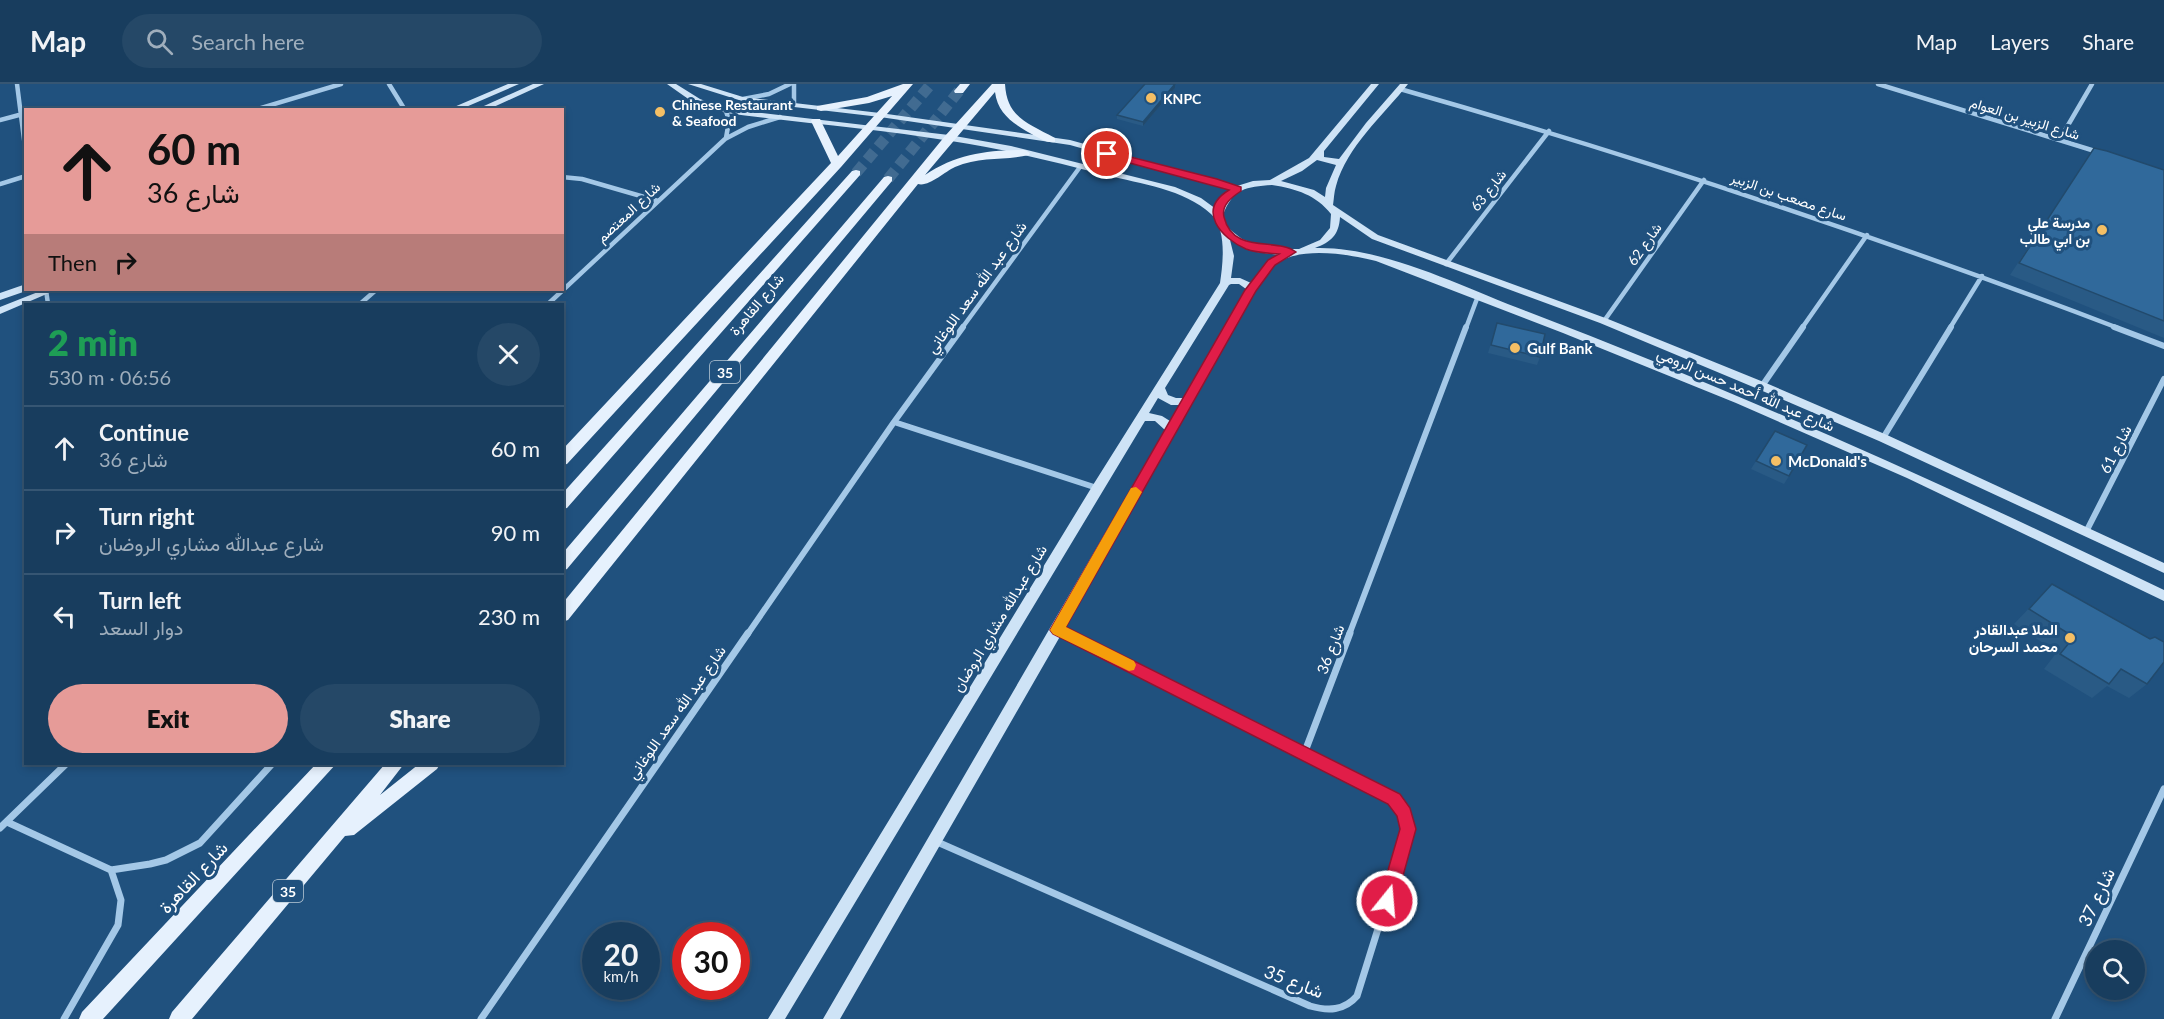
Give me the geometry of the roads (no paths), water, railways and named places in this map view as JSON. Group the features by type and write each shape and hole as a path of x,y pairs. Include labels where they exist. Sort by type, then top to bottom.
{"main road":[{"path":"564,614 950,138 999,84"},
{"path":"999,84 1005,111 1022,124 1051,140"},
{"path":"821,108 869,100 907,86"},
{"path":"564,458 837,165 907,86"},
{"path":"816,121 837,165"},
{"path":"908,192 937,171 959,160 994,153 1025,153"},
{"name":"شارع القاهرة","path":"564,502 856,173"},
{"name":"شارع القاهرة","path":"564,563 888,179"},
{"path":"309,783 316,765"},
{"name":"شارع القاهرة","path":"89,1019 326,765"},
{"name":"35","path":"179,1019 395,765"},
{"path":"331,840 400,790 430,765"}],"street":[{"path":"17,84 24,142"},
{"path":"261,108 341,84"},
{"path":"389,84 404,108"},
{"path":"456,108 515,84"},
{"path":"484,108 540,84"},
{"path":"671,84 697,101 726,111 950,138 1025,153 1173,189 1198,200 1218,215 1224,230 1251,247 1296,251"},
{"path":"692,84 742,99 880,115 1051,140 1237,189 1271,183 1299,170 1320,152 1375,84"},
{"path":"742,99 769,94 792,84 794,105"},
{"name":"شارع الزبير بن العوام","path":"1878,84 2102,153"},
{"path":"1903,91 1908,84"},
{"path":"2060,139 2091,84"},
{"path":"831,1019 1058,630 1251,290 1271,263 1296,251 1314,247 1331,236 1337,222 1331,205 1331,181 1341,162 1402,86"},
{"name":"سارع مصعب بن الزبير","path":"1402,86 1704,180 1867,235 1982,276 2164,346"},
{"path":"726,111 729,127 726,139"},
{"path":"0,120 20,115"},
{"name":"شارع المعتصم","path":"564,289 726,139 748,127 780,117"},
{"name":"شارع 63","path":"1446,264 1549,131"},
{"path":"1320,152 1320,158 1324,161 1341,162"},
{"name":"شارع عبد الله سعد اللوغاني","path":"481,1019 894,422 1080,167"},
{"path":"1173,189 1184,183 1183,174"},
{"path":"564,177 582,179 658,201"},
{"path":"0,184 24,178"},
{"name":"شارع 62","path":"1604,321 1704,180"},
{"path":"1271,183 1304,188 1331,205"},
{"path":"1218,215 1222,200 1237,189"},
{"name":"شارع عبد الله أحمد حسن الرومي","path":"1331,205 1360,228 1392,244 1604,321 1762,386 1883,438 2164,568"},
{"name":"شارع عبدالله مشاري الروضان","path":"776,1019 1097,488 1225,283 1229,256 1224,230"},
{"name":"شارع عبد الله أحمد حسن الرومي","path":"1762,386 1867,235"},
{"path":"1382,262 1373,255 1371,248 1376,244 1392,244"},
{"name":"شارع عبد الله أحمد حسن الرومي","path":"1296,251 1346,252 1382,262 1478,296 1644,361 2019,524 2164,596"},
{"path":"1883,438 1982,276"},
{"path":"1225,283 1240,281 1248,284 1251,290"},
{"path":"0,297 24,287"},
{"path":"0,311 46,291"},
{"path":"361,303 375,291"},
{"name":"شارع المعتصم","path":"549,303 562,291"},
{"name":"شارع 36","path":"1304,753 1478,296"},
{"name":"شارع 61","path":"2087,531 2164,379"},
{"path":"1160,388 1163,397 1174,402 1188,401"},
{"path":"1141,417 1155,416 1166,421 1171,430"},
{"path":"894,422 1097,488"},
{"path":"1058,630 1304,753"},
{"name":"شارع 35","path":"935,841 1310,1006 1339,1009 1353,1001 1361,987 1407,836 1408,825 1402,808 1394,799 1304,753"},
{"path":"0,828 65,765"},
{"path":"7,822 111,870 166,860 200,843 271,765"},
{"name":"شارع 37","path":"2055,1019 2164,789"},
{"path":"64,1019 118,925 121,900 111,870"}],"tunnel":[{"path":"856,173 931,84"},
{"path":"888,179 959,91"}],"place":[{"name":"KNPC","path":"1151,98"},
{"name":"Chinese Restaurant & Seafood","path":"660,112"},
{"name":"مدرسة علي بن ابي طالب","path":"2102,230"},
{"name":"Gulf Bank","path":"1515,348"},
{"name":"McDonald's","path":"1776,461"},
{"name":"الملا عبدالقادر محمد السرحان","path":"2070,638"}]}
